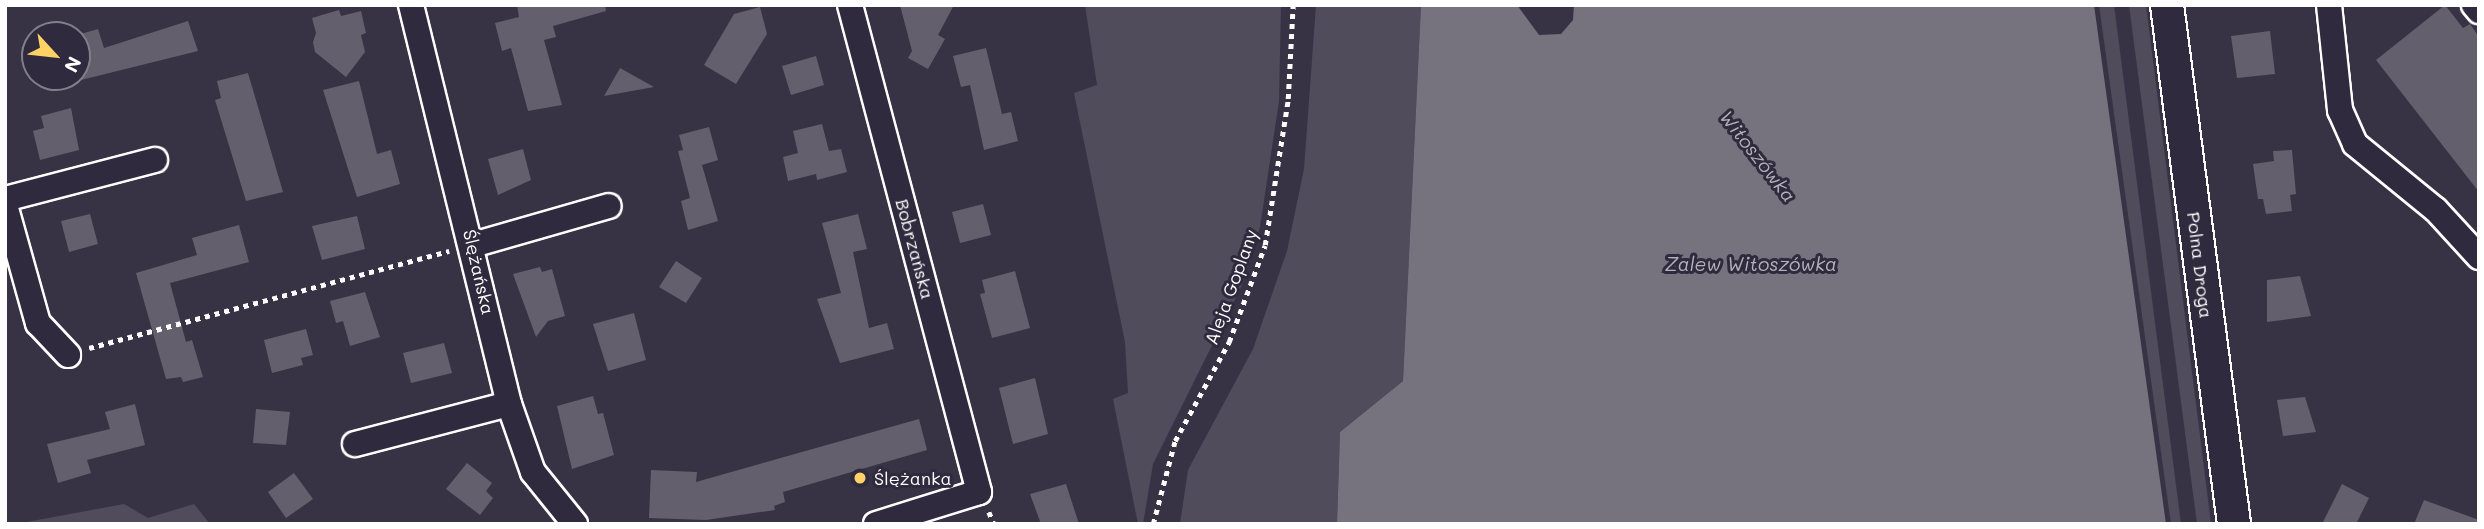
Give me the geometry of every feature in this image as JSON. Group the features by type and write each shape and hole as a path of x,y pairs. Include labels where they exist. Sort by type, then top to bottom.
{"street":[{"name":"Ślężańska","path":"411,5 473,245 509,404 533,472 575,524"},
{"name":"Bobrzańska","path":"850,5 979,492 876,524"},
{"name":"Polna Droga","path":"2167,5 2234,524"},
{"path":"2329,5 2340,110 2356,144 2377,167 2436,210 2479,257"},
{"path":"2474,5 2479,11"},
{"path":"5,199 155,160"},
{"path":"5,205 38,323 68,355"},
{"path":"473,245 610,206"},
{"path":"355,444 509,404"}],"path":[{"name":"Aleja Goplany","path":"1153,524 1175,440 1229,342 1265,245 1288,99 1293,5"},
{"path":"68,355 473,245"}],"shaded area":[{"path":"1085,5 1281,5 1279,101 1260,227 1243,283 1153,464 1143,524 1138,524 1113,399 1128,393 1125,342 1074,93 1097,85"},
{"path":"1316,5 1421,5 1403,381 1340,432 1337,524 1180,524 1188,470 1253,349 1287,251 1304,169"},
{"path":"2099,5 2114,5 2181,524 2171,524"},
{"path":"2129,5 2146,5 2211,524 2197,524"},
{"path":"124,504 148,518 194,504 210,524 16,524"}],"water":[{"name":"Zalew Witoszówka","path":"1421,5 1517,5 1539,35 1561,34 1573,20 1574,5 2094,5 2166,524 1337,524 1340,432 1403,381"}],"building":[{"path":"517,5 605,5 606,11 553,26 556,37 544,40 562,105 528,111 511,48 502,51 495,23 519,17"},
{"path":"900,5 954,5 938,35 945,39 928,69 908,58 912,51"},
{"path":"2445,5 2463,28 2470,24 2479,37 2479,192 2376,60"},
{"path":"760,7 767,34 736,84 704,65 734,14"},
{"path":"339,10 341,16 361,11 366,33 361,35 365,52 346,77 315,52 313,42 316,33 312,18"},
{"path":"188,21 198,51 91,78 91,31 98,29 104,48"},
{"path":"2270,31 2275,74 2237,78 2231,36"},
{"path":"986,48 1002,114 1011,112 1018,141 984,150 970,85 961,87 953,56"},
{"path":"816,56 824,85 791,95 782,66"},
{"path":"620,68 654,87 604,96"},
{"path":"248,73 283,192 246,201 215,100 221,98 217,81"},
{"path":"359,81 377,154 391,150 400,184 357,197 323,90"},
{"path":"71,108 79,150 40,160 33,131 44,128 41,116"},
{"path":"822,124 829,151 841,149 847,172 817,180 816,174 788,181 783,157 798,153 793,131"},
{"path":"709,127 718,160 702,165 718,221 688,230 681,201 690,198 678,151 683,150 679,135"},
{"path":"523,149 531,180 498,195 488,159"},
{"path":"2292,150 2296,194 2290,195 2292,211 2266,214 2263,199 2258,199 2253,164 2274,161 2273,151"},
{"path":"983,204 991,235 960,243 952,212"},
{"path":"90,214 98,244 69,252 61,221"},
{"path":"858,214 867,249 853,252 869,328 887,323 894,349 840,363 817,299 841,293 822,223"},
{"path":"357,216 365,249 322,260 312,226"},
{"path":"239,225 249,262 170,283 186,342 192,340 203,377 183,382 181,377 166,379 136,273 197,255 192,238"},
{"path":"676,261 702,278 686,303 659,287"},
{"path":"540,267 542,272 552,269 565,316 548,321 536,337 513,274"},
{"path":"1015,271 1030,328 992,338 980,294 985,293 982,280"},
{"path":"2300,276 2311,316 2267,322 2267,280"},
{"path":"365,292 380,337 350,346 343,321 336,323 330,301"},
{"path":"634,313 646,360 608,371 593,324"},
{"path":"306,329 313,355 301,358 303,365 272,373 264,340"},
{"path":"444,343 452,373 411,383 403,353"},
{"path":"1035,378 1048,434 1013,444 999,388"},
{"path":"593,396 598,414 603,413 614,455 572,469 557,406"},
{"path":"2305,397 2316,432 2283,436 2277,400"},
{"path":"135,404 145,445 87,460 91,473 58,483 47,444 110,429 105,412"},
{"path":"256,409 290,412 286,445 253,443"},
{"path":"919,419 927,450 783,492 785,502 774,506 775,510 706,520 649,518 651,470 697,472 696,482"},
{"path":"467,463 492,483 486,491 493,498 480,515 446,489"},
{"path":"294,473 313,499 286,518 268,492"},
{"path":"1066,484 1079,524 1041,524 1030,494"},
{"path":"2342,484 2369,498 2356,524 2322,524"},
{"path":"2424,500 2479,520 2479,524 2414,524"}],"place":[{"name":"Ślężanka","path":"860,478"}],"water label":[{"name":"Witoszówka","path":"1758,156"}]}
